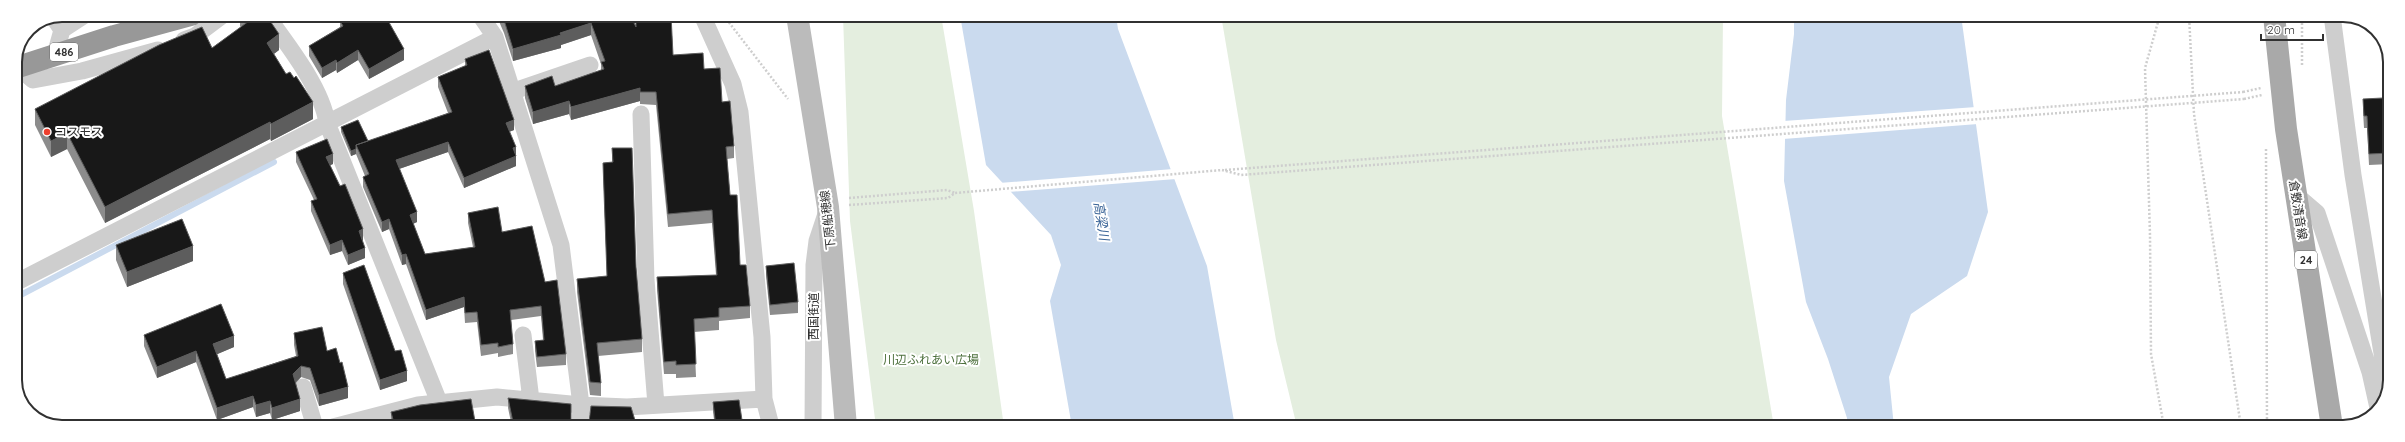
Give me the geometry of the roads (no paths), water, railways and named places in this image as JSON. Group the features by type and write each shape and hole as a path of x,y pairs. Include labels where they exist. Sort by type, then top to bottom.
{"highway":[{"name":"486","path":"22,66 114,36 165,22"}],"main road":[{"name":"下原船穂線","path":"799,22 840,204 846,420"},
{"name":"倉敷清音線","path":"2275,22 2282,93 2296,195 2331,420"}],"street":[{"path":"22,72 34,80 82,71 159,50 195,36 214,22"},
{"path":"271,22 294,54 325,108 327,123 439,402"},
{"path":"485,22 495,37 511,92 561,245 582,405 581,420"},
{"path":"705,22 733,84 740,112 762,338 764,399 769,420"},
{"path":"2333,22 2353,175 2383,359"},
{"path":"55,55 58,24"},
{"path":"22,279 495,37"},
{"path":"511,92 590,65"},
{"path":"641,114 646,280 656,405"},
{"path":"2296,195 2317,213 2370,372 2377,402"},
{"name":"西国街道","path":"813,420 814,265 817,241 840,204"},
{"path":"523,335 531,400"},
{"path":"302,387 313,420"},
{"path":"360,420 418,405 497,397 582,405 656,405 764,399"}],"water":[{"name":"高梁川","path":"961,22 1117,22 1118,29 1207,266 1234,420 1071,420 1050,301 1061,265 1051,235 986,165"},
{"path":"1794,22 1962,22 1988,212 1967,276 1911,314 1889,377 1893,420 1847,420 1828,359 1806,302 1784,181 1786,100 1794,34"}],"waterway":[{"path":"22,294 274,162"}],"place":[{"name":"コスモス","path":"47,132"}],"park label":[{"name":"川辺ふれあい広場","path":"931,360"}]}
